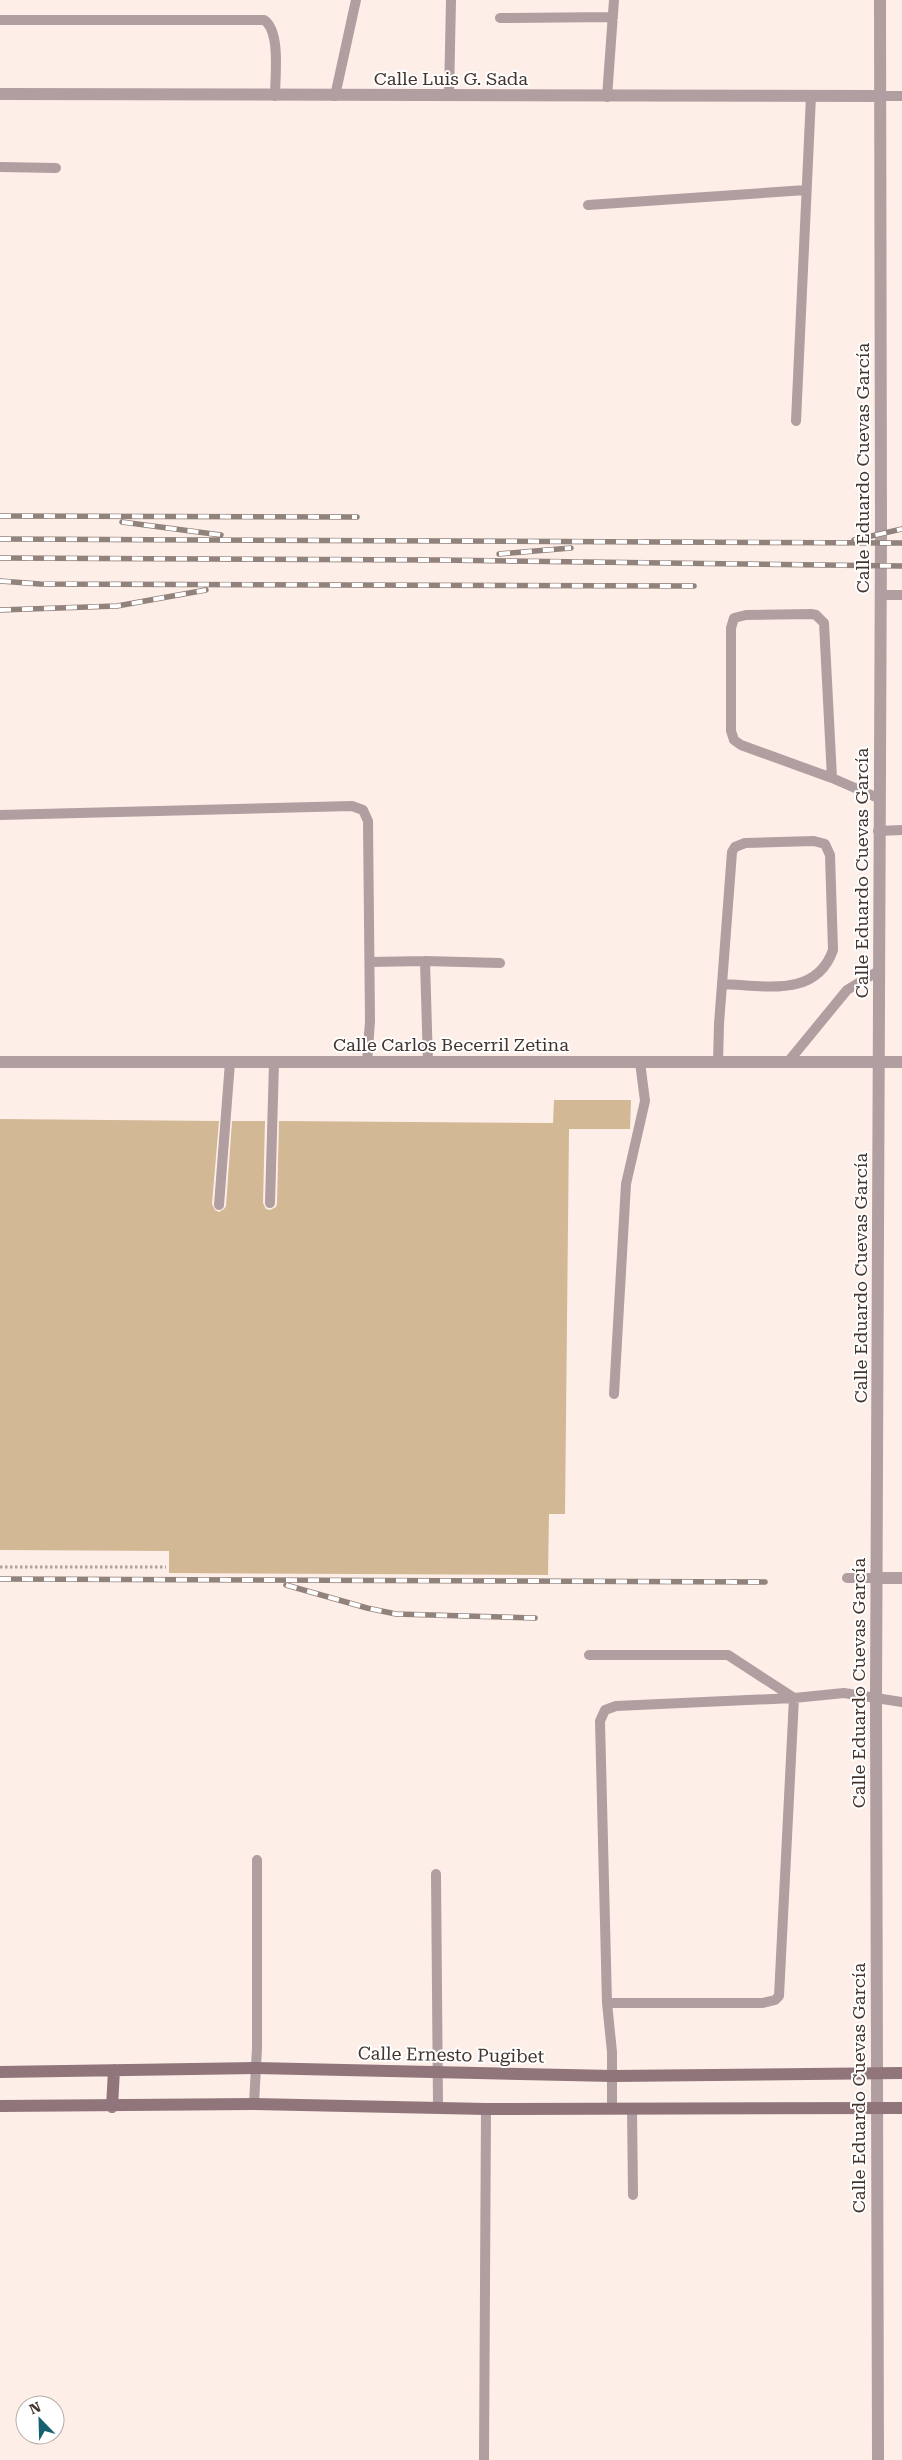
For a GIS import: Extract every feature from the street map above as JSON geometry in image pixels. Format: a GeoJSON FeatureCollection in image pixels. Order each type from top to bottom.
{"type":"FeatureCollection","features":[{"type":"Feature","properties":{"kind":"street","name":"Calle Eduardo Cuevas García"},"geometry":{"type":"LineString","coordinates":[[878,2460],[876,1699],[880,970],[878,798],[880,0]]}},
{"type":"Feature","properties":{"kind":"street","name":"Calle Luis G. Sada"},"geometry":{"type":"LineString","coordinates":[[0,94],[881,96]]}},
{"type":"Feature","properties":{"kind":"street","name":"Calle Carlos Becerril Zetina"},"geometry":{"type":"LineString","coordinates":[[0,1062],[902,1062]]}},
{"type":"Feature","properties":{"kind":"street"},"geometry":{"type":"LineString","coordinates":[[877,1578],[902,1578]]}},
{"type":"Feature","properties":{"kind":"street","name":"Calle Ernesto Pugibet"},"geometry":{"type":"LineString","coordinates":[[0,2072],[256,2068],[613,2076],[902,2073]]}},
{"type":"Feature","properties":{"kind":"street"},"geometry":{"type":"LineString","coordinates":[[112,2107],[114,2070]]}},
{"type":"Feature","properties":{"kind":"street"},"geometry":{"type":"LineString","coordinates":[[0,2106],[112,2107],[254,2104],[486,2109],[902,2108]]}},
{"type":"Feature","properties":{"kind":"lane"},"geometry":{"type":"LineString","coordinates":[[335,96],[356,0]]}},
{"type":"Feature","properties":{"kind":"lane"},"geometry":{"type":"LineString","coordinates":[[449,96],[450,0]]}},
{"type":"Feature","properties":{"kind":"lane"},"geometry":{"type":"LineString","coordinates":[[607,96],[608,53],[614,0]]}},
{"type":"Feature","properties":{"kind":"lane"},"geometry":{"type":"LineString","coordinates":[[500,18],[613,17]]}},
{"type":"Feature","properties":{"kind":"lane"},"geometry":{"type":"LineString","coordinates":[[0,20],[264,20],[269,23],[274,33],[275,96]]}},
{"type":"Feature","properties":{"kind":"lane"},"geometry":{"type":"LineString","coordinates":[[796,421],[811,96]]}},
{"type":"Feature","properties":{"kind":"lane","name":"Calle Luis G. Sada"},"geometry":{"type":"LineString","coordinates":[[881,96],[902,96]]}},
{"type":"Feature","properties":{"kind":"lane"},"geometry":{"type":"LineString","coordinates":[[0,168],[56,168]]}},
{"type":"Feature","properties":{"kind":"lane"},"geometry":{"type":"LineString","coordinates":[[588,205],[806,190]]}},
{"type":"Feature","properties":{"kind":"lane"},"geometry":{"type":"LineString","coordinates":[[880,595],[902,595]]}},
{"type":"Feature","properties":{"kind":"lane"},"geometry":{"type":"LineString","coordinates":[[832,778],[824,623],[816,615],[811,614],[746,615],[734,618],[732,628],[731,731],[734,740],[741,745],[832,778],[878,798]]}},
{"type":"Feature","properties":{"kind":"lane"},"geometry":{"type":"LineString","coordinates":[[0,815],[358,807],[363,810],[368,821],[370,962],[367,1062]]}},
{"type":"Feature","properties":{"kind":"lane"},"geometry":{"type":"LineString","coordinates":[[878,831],[902,830]]}},
{"type":"Feature","properties":{"kind":"lane"},"geometry":{"type":"LineString","coordinates":[[718,1062],[722,984],[730,858],[735,847],[745,843],[814,841],[825,844],[830,855],[833,950],[829,961],[820,972],[807,981],[792,986],[722,984]]}},
{"type":"Feature","properties":{"kind":"lane"},"geometry":{"type":"LineString","coordinates":[[370,962],[425,960],[500,963]]}},
{"type":"Feature","properties":{"kind":"lane"},"geometry":{"type":"LineString","coordinates":[[425,960],[428,1063]]}},
{"type":"Feature","properties":{"kind":"lane"},"geometry":{"type":"LineString","coordinates":[[788,1062],[847,990],[880,970]]}},
{"type":"Feature","properties":{"kind":"lane"},"geometry":{"type":"LineString","coordinates":[[219,1205],[230,1062]]}},
{"type":"Feature","properties":{"kind":"lane"},"geometry":{"type":"LineString","coordinates":[[614,1394],[626,1184],[645,1101],[640,1062]]}},
{"type":"Feature","properties":{"kind":"lane"},"geometry":{"type":"LineString","coordinates":[[270,1203],[274,1063]]}},
{"type":"Feature","properties":{"kind":"lane"},"geometry":{"type":"LineString","coordinates":[[848,1578],[877,1578]]}},
{"type":"Feature","properties":{"kind":"lane"},"geometry":{"type":"LineString","coordinates":[[589,1655],[728,1655],[794,1698]]}},
{"type":"Feature","properties":{"kind":"lane"},"geometry":{"type":"LineString","coordinates":[[612,2108],[613,2076],[607,2003],[602,1715],[605,1710],[616,1706],[794,1698],[844,1693],[902,1702]]}},
{"type":"Feature","properties":{"kind":"lane"},"geometry":{"type":"LineString","coordinates":[[607,2003],[763,2003],[775,2000],[779,1996],[794,1698]]}},
{"type":"Feature","properties":{"kind":"lane"},"geometry":{"type":"LineString","coordinates":[[254,2104],[256,2068],[257,1860]]}},
{"type":"Feature","properties":{"kind":"lane"},"geometry":{"type":"LineString","coordinates":[[436,1874],[438,2107]]}},
{"type":"Feature","properties":{"kind":"lane"},"geometry":{"type":"LineString","coordinates":[[632,2108],[633,2195]]}},
{"type":"Feature","properties":{"kind":"lane"},"geometry":{"type":"LineString","coordinates":[[484,2460],[486,2109]]}},
{"type":"Feature","properties":{"kind":"path"},"geometry":{"type":"LineString","coordinates":[[0,1567],[166,1567]]}},
{"type":"Feature","properties":{"kind":"building"},"geometry":{"type":"Polygon","coordinates":[[[554,1100],[631,1100],[630,1129],[569,1129],[565,1514],[549,1514],[548,1575],[169,1573],[169,1551],[0,1550],[0,1119],[219,1121],[212,1204],[215,1210],[219,1212],[226,1206],[232,1121],[265,1121],[263,1203],[266,1209],[270,1210],[276,1207],[277,1203],[279,1121],[553,1123],[554,1100]]]}},
{"type":"Feature","properties":{"kind":"railway"},"geometry":{"type":"LineString","coordinates":[[0,516],[357,517]]}},
{"type":"Feature","properties":{"kind":"railway"},"geometry":{"type":"LineString","coordinates":[[122,522],[221,535]]}},
{"type":"Feature","properties":{"kind":"railway"},"geometry":{"type":"LineString","coordinates":[[854,540],[902,529]]}},
{"type":"Feature","properties":{"kind":"railway"},"geometry":{"type":"LineString","coordinates":[[0,539],[902,543]]}},
{"type":"Feature","properties":{"kind":"railway"},"geometry":{"type":"LineString","coordinates":[[499,554],[571,548]]}},
{"type":"Feature","properties":{"kind":"railway"},"geometry":{"type":"LineString","coordinates":[[0,558],[439,560],[902,566]]}},
{"type":"Feature","properties":{"kind":"railway"},"geometry":{"type":"LineString","coordinates":[[0,581],[40,584],[694,586]]}},
{"type":"Feature","properties":{"kind":"railway"},"geometry":{"type":"LineString","coordinates":[[0,610],[117,606],[206,590]]}},
{"type":"Feature","properties":{"kind":"railway"},"geometry":{"type":"LineString","coordinates":[[0,1579],[765,1582]]}},
{"type":"Feature","properties":{"kind":"railway"},"geometry":{"type":"LineString","coordinates":[[286,1585],[367,1608],[396,1614],[535,1618]]}}]}
